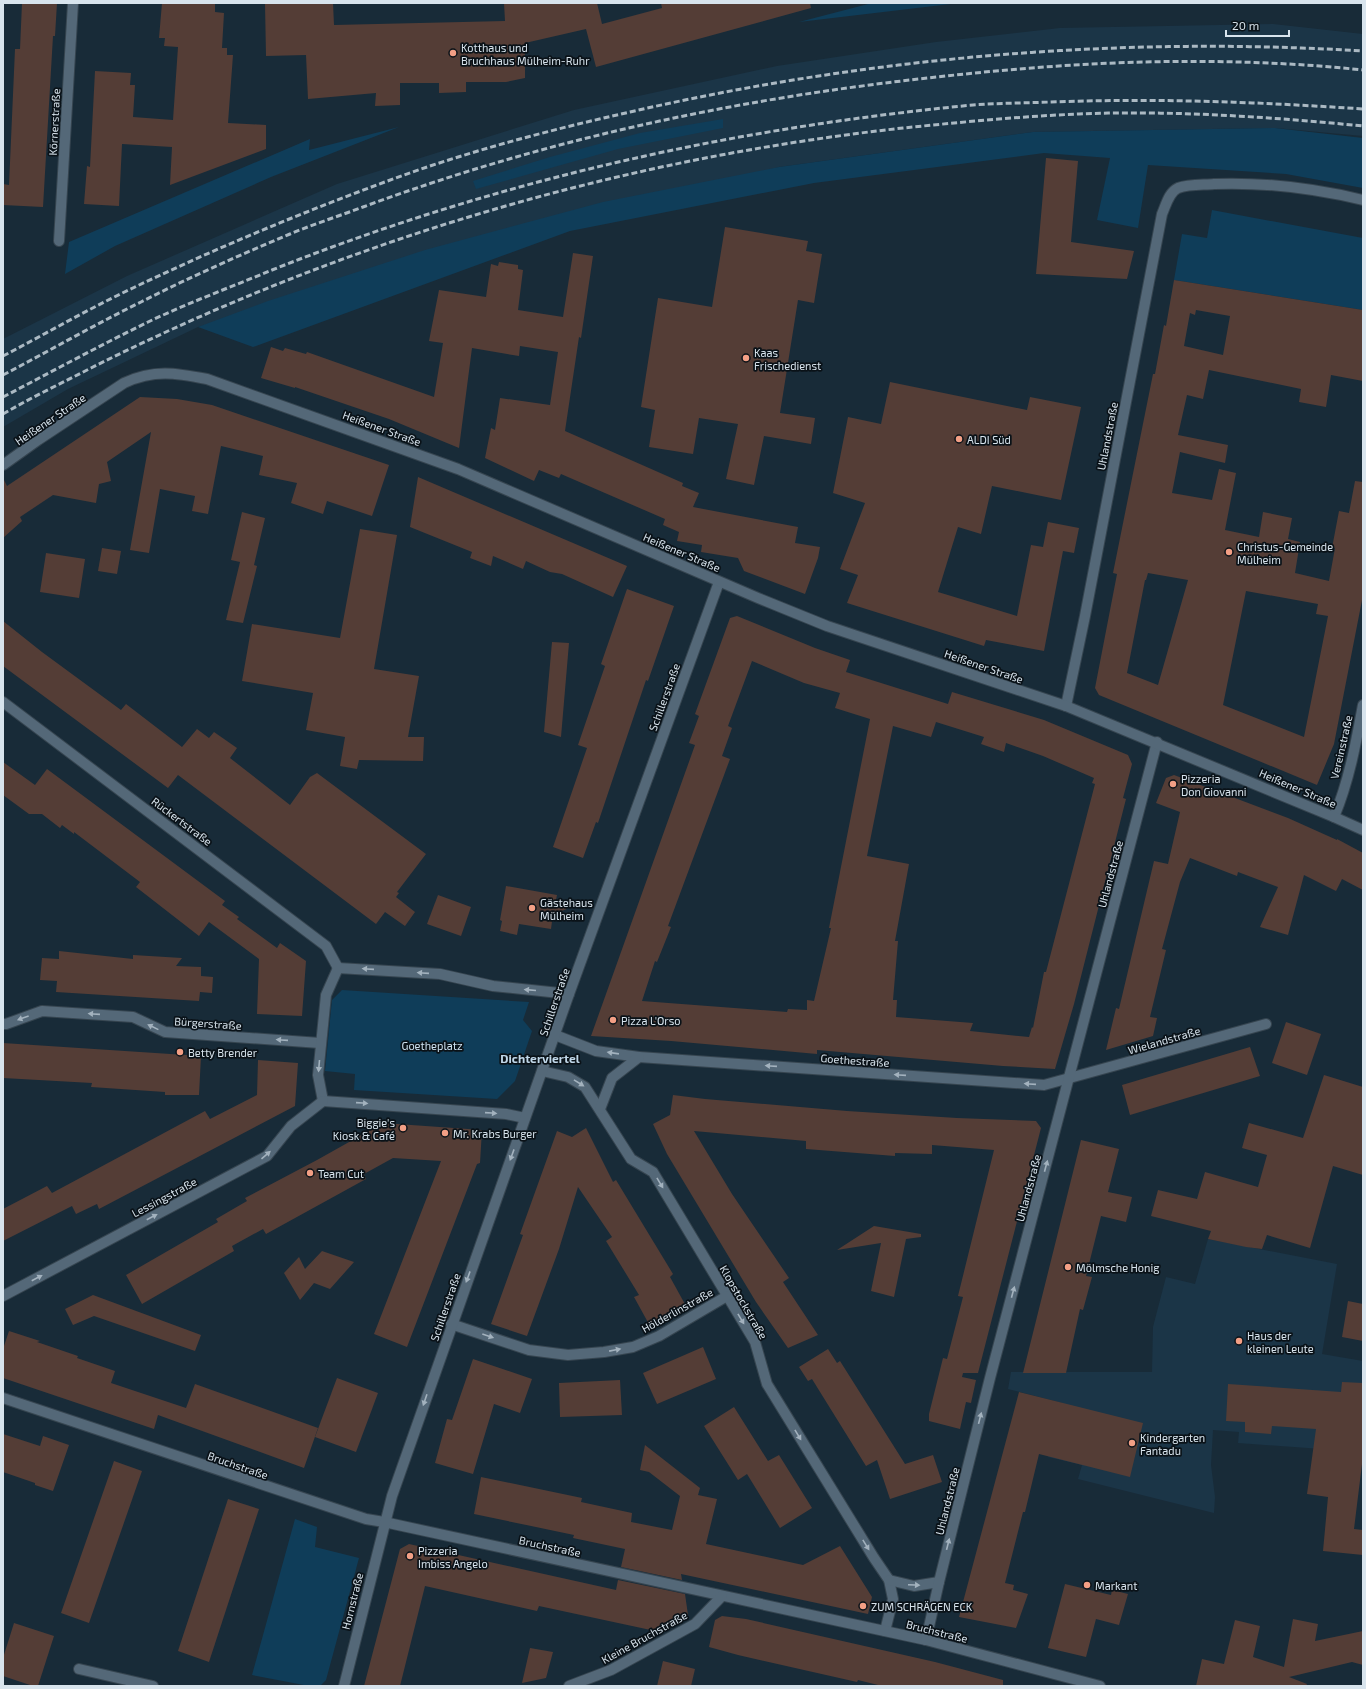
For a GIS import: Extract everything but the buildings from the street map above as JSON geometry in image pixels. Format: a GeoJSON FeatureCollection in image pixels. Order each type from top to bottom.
{"type":"FeatureCollection","features":[{"type":"Feature","properties":{"kind":"street","name":"Körnerstraße"},"geometry":{"type":"LineString","coordinates":[[59,242],[73,3]]}},
{"type":"Feature","properties":{"kind":"street","name":"Uhlandstraße"},"geometry":{"type":"LineString","coordinates":[[1066,706],[1085,616],[1162,214],[1168,198],[1177,189],[1192,185],[1231,184],[1282,185],[1333,193],[1363,200]]}},
{"type":"Feature","properties":{"kind":"street","name":"Heißener Straße"},"geometry":{"type":"LineString","coordinates":[[3,465],[124,383],[139,376],[157,373],[178,373],[207,379],[425,456],[719,582],[827,626],[1066,706],[1157,742],[1363,830]]}},
{"type":"Feature","properties":{"kind":"street","name":"Schillerstraße"},"geometry":{"type":"LineString","coordinates":[[384,1522],[451,1324],[719,582]]}},
{"type":"Feature","properties":{"kind":"street","name":"Rückertstraße"},"geometry":{"type":"LineString","coordinates":[[3,702],[326,946],[338,968]]}},
{"type":"Feature","properties":{"kind":"street","name":"Vereinstraße"},"geometry":{"type":"LineString","coordinates":[[1334,817],[1341,800],[1356,743],[1363,705]]}},
{"type":"Feature","properties":{"kind":"street","name":"Uhlandstraße"},"geometry":{"type":"LineString","coordinates":[[926,1640],[939,1582],[1068,1080],[1157,742]]}},
{"type":"Feature","properties":{"kind":"street"},"geometry":{"type":"LineString","coordinates":[[525,1118],[506,1114],[323,1101],[318,1075],[326,995],[338,968],[440,974],[493,986],[569,994]]}},
{"type":"Feature","properties":{"kind":"street","name":"Bürgerstraße"},"geometry":{"type":"LineString","coordinates":[[3,1024],[42,1011],[133,1017],[165,1032],[320,1043]]}},
{"type":"Feature","properties":{"kind":"street","name":"Wielandstraße"},"geometry":{"type":"LineString","coordinates":[[1068,1080],[1266,1024]]}},
{"type":"Feature","properties":{"kind":"street","name":"Goethestraße"},"geometry":{"type":"LineString","coordinates":[[555,1035],[596,1051],[639,1057],[1044,1085],[1068,1080]]}},
{"type":"Feature","properties":{"kind":"street"},"geometry":{"type":"LineString","coordinates":[[600,1109],[612,1078],[639,1057]]}},
{"type":"Feature","properties":{"kind":"street","name":"Klopstockstraße"},"geometry":{"type":"LineString","coordinates":[[542,1071],[568,1077],[585,1087],[631,1159],[653,1172],[755,1342],[766,1384],[889,1580],[893,1598],[885,1631]]}},
{"type":"Feature","properties":{"kind":"street","name":"Lessingstraße"},"geometry":{"type":"LineString","coordinates":[[3,1296],[267,1156],[291,1126],[323,1101]]}},
{"type":"Feature","properties":{"kind":"street","name":"Hölderlinstraße"},"geometry":{"type":"LineString","coordinates":[[451,1324],[529,1350],[568,1355],[604,1352],[633,1347],[659,1336],[727,1296]]}},
{"type":"Feature","properties":{"kind":"street","name":"Bruchstraße"},"geometry":{"type":"LineString","coordinates":[[3,1398],[366,1520],[384,1522],[926,1640],[1100,1686]]}},
{"type":"Feature","properties":{"kind":"street","name":"Hornstraße"},"geometry":{"type":"LineString","coordinates":[[344,1686],[384,1522]]}},
{"type":"Feature","properties":{"kind":"street"},"geometry":{"type":"LineString","coordinates":[[889,1580],[914,1586],[939,1582]]}},
{"type":"Feature","properties":{"kind":"street","name":"Kleine Bruchstraße"},"geometry":{"type":"LineString","coordinates":[[568,1686],[611,1670],[695,1624],[722,1596]]}},
{"type":"Feature","properties":{"kind":"street"},"geometry":{"type":"LineString","coordinates":[[79,1669],[153,1686]]}},
{"type":"Feature","properties":{"kind":"shaded area"},"geometry":{"type":"Polygon","coordinates":[[[1273,24],[1363,34],[1363,136],[1275,128],[1033,132],[779,167],[198,327],[68,389],[3,427],[3,339],[127,276],[337,184],[574,110],[777,66],[936,42],[1060,28],[1273,24]]]}},
{"type":"Feature","properties":{"kind":"shaded area","name":"Haus der kleinen Leute"},"geometry":{"type":"Polygon","coordinates":[[[1208,1239],[1337,1264],[1322,1354],[1363,1361],[1363,1452],[1238,1443],[1239,1432],[1213,1430],[1211,1465],[1215,1497],[1214,1513],[1078,1479],[1082,1465],[1048,1457],[1062,1403],[1008,1389],[1011,1372],[1152,1372],[1153,1327],[1166,1277],[1195,1284],[1208,1239]]]}},
{"type":"Feature","properties":{"kind":"green space"},"geometry":{"type":"Polygon","coordinates":[[[872,3],[959,3],[799,22],[872,3]]]}},
{"type":"Feature","properties":{"kind":"green space"},"geometry":{"type":"Polygon","coordinates":[[[723,119],[723,128],[618,149],[476,189],[473,181],[550,157],[640,133],[723,119]]]}},
{"type":"Feature","properties":{"kind":"green space"},"geometry":{"type":"Polygon","coordinates":[[[399,127],[271,177],[115,246],[65,274],[69,242],[310,139],[309,150],[399,127]]]}},
{"type":"Feature","properties":{"kind":"green space"},"geometry":{"type":"Polygon","coordinates":[[[1275,128],[1363,138],[1363,188],[1286,174],[1148,165],[1138,228],[1097,220],[1110,158],[1044,153],[814,183],[570,231],[253,347],[198,327],[268,301],[425,250],[603,202],[779,167],[1033,132],[1275,128]]]}},
{"type":"Feature","properties":{"kind":"green space"},"geometry":{"type":"Polygon","coordinates":[[[1212,210],[1363,238],[1363,310],[1174,280],[1182,234],[1207,238],[1212,210]]]}},
{"type":"Feature","properties":{"kind":"green space","name":"Goetheplatz"},"geometry":{"type":"Polygon","coordinates":[[[342,990],[529,1002],[523,1020],[532,1031],[515,1081],[497,1099],[354,1090],[355,1074],[325,1071],[332,1000],[342,990]]]}},
{"type":"Feature","properties":{"kind":"green space"},"geometry":{"type":"Polygon","coordinates":[[[295,1519],[317,1527],[315,1547],[359,1558],[326,1680],[320,1686],[309,1686],[252,1675],[295,1519]]]}},
{"type":"Feature","properties":{"kind":"railway"},"geometry":{"type":"LineString","coordinates":[[3,356],[102,303],[168,271],[268,228],[336,201],[404,175],[488,148],[573,125],[630,112],[720,93],[811,77],[994,55],[1086,49],[1178,46],[1271,47],[1363,51]]}},
{"type":"Feature","properties":{"kind":"railway"},"geometry":{"type":"LineString","coordinates":[[3,375],[159,293],[215,266],[299,230],[433,182],[575,141],[646,124],[790,96],[990,71],[1097,64],[1203,61],[1310,65],[1363,70]]}},
{"type":"Feature","properties":{"kind":"railway"},"geometry":{"type":"LineString","coordinates":[[3,397],[148,322],[272,270],[357,238],[443,209],[530,184],[617,162],[794,128],[883,115],[983,104],[1129,100],[1285,104],[1363,109]]}},
{"type":"Feature","properties":{"kind":"railway"},"geometry":{"type":"LineString","coordinates":[[3,414],[91,368],[187,322],[286,281],[385,244],[486,212],[589,184],[693,161],[797,142],[903,128],[1035,116],[1146,113],[1270,118],[1363,126]]}},
{"type":"Feature","properties":{"kind":"place","name":"Kotthaus und Bruchhaus Mülheim-Ruhr"},"geometry":{"type":"Point","coordinates":[453,53]}},
{"type":"Feature","properties":{"kind":"place","name":"Kaas Frischedienst"},"geometry":{"type":"Point","coordinates":[746,358]}},
{"type":"Feature","properties":{"kind":"place","name":"ALDI Süd"},"geometry":{"type":"Point","coordinates":[959,439]}},
{"type":"Feature","properties":{"kind":"place","name":"Christus-Gemeinde Mülheim"},"geometry":{"type":"Point","coordinates":[1229,552]}},
{"type":"Feature","properties":{"kind":"place","name":"Pizzeria Don Giovanni"},"geometry":{"type":"Point","coordinates":[1173,784]}},
{"type":"Feature","properties":{"kind":"place","name":"Gästehaus Mülheim"},"geometry":{"type":"Point","coordinates":[532,908]}},
{"type":"Feature","properties":{"kind":"place","name":"Pizza L'Orso"},"geometry":{"type":"Point","coordinates":[613,1020]}},
{"type":"Feature","properties":{"kind":"place","name":"Betty Brender"},"geometry":{"type":"Point","coordinates":[180,1052]}},
{"type":"Feature","properties":{"kind":"place","name":"Biggie's Kiosk & Café"},"geometry":{"type":"Point","coordinates":[403,1128]}},
{"type":"Feature","properties":{"kind":"place","name":"Mr. Krabs Burger"},"geometry":{"type":"Point","coordinates":[445,1133]}},
{"type":"Feature","properties":{"kind":"place","name":"Team Cut"},"geometry":{"type":"Point","coordinates":[310,1173]}},
{"type":"Feature","properties":{"kind":"place","name":"Mölmsche Honig"},"geometry":{"type":"Point","coordinates":[1068,1267]}},
{"type":"Feature","properties":{"kind":"place","name":"Haus der kleinen Leute"},"geometry":{"type":"Point","coordinates":[1239,1341]}},
{"type":"Feature","properties":{"kind":"place","name":"Kindergarten Fantadu"},"geometry":{"type":"Point","coordinates":[1132,1443]}},
{"type":"Feature","properties":{"kind":"place","name":"Pizzeria Imbiss Angelo"},"geometry":{"type":"Point","coordinates":[410,1556]}},
{"type":"Feature","properties":{"kind":"place","name":"Markant"},"geometry":{"type":"Point","coordinates":[1087,1585]}},
{"type":"Feature","properties":{"kind":"place","name":"ZUM SCHRÄGEN ECK"},"geometry":{"type":"Point","coordinates":[863,1606]}},
{"type":"Feature","properties":{"kind":"district","name":"Dichterviertel"},"geometry":{"type":"Point","coordinates":[540,1058]}}]}
